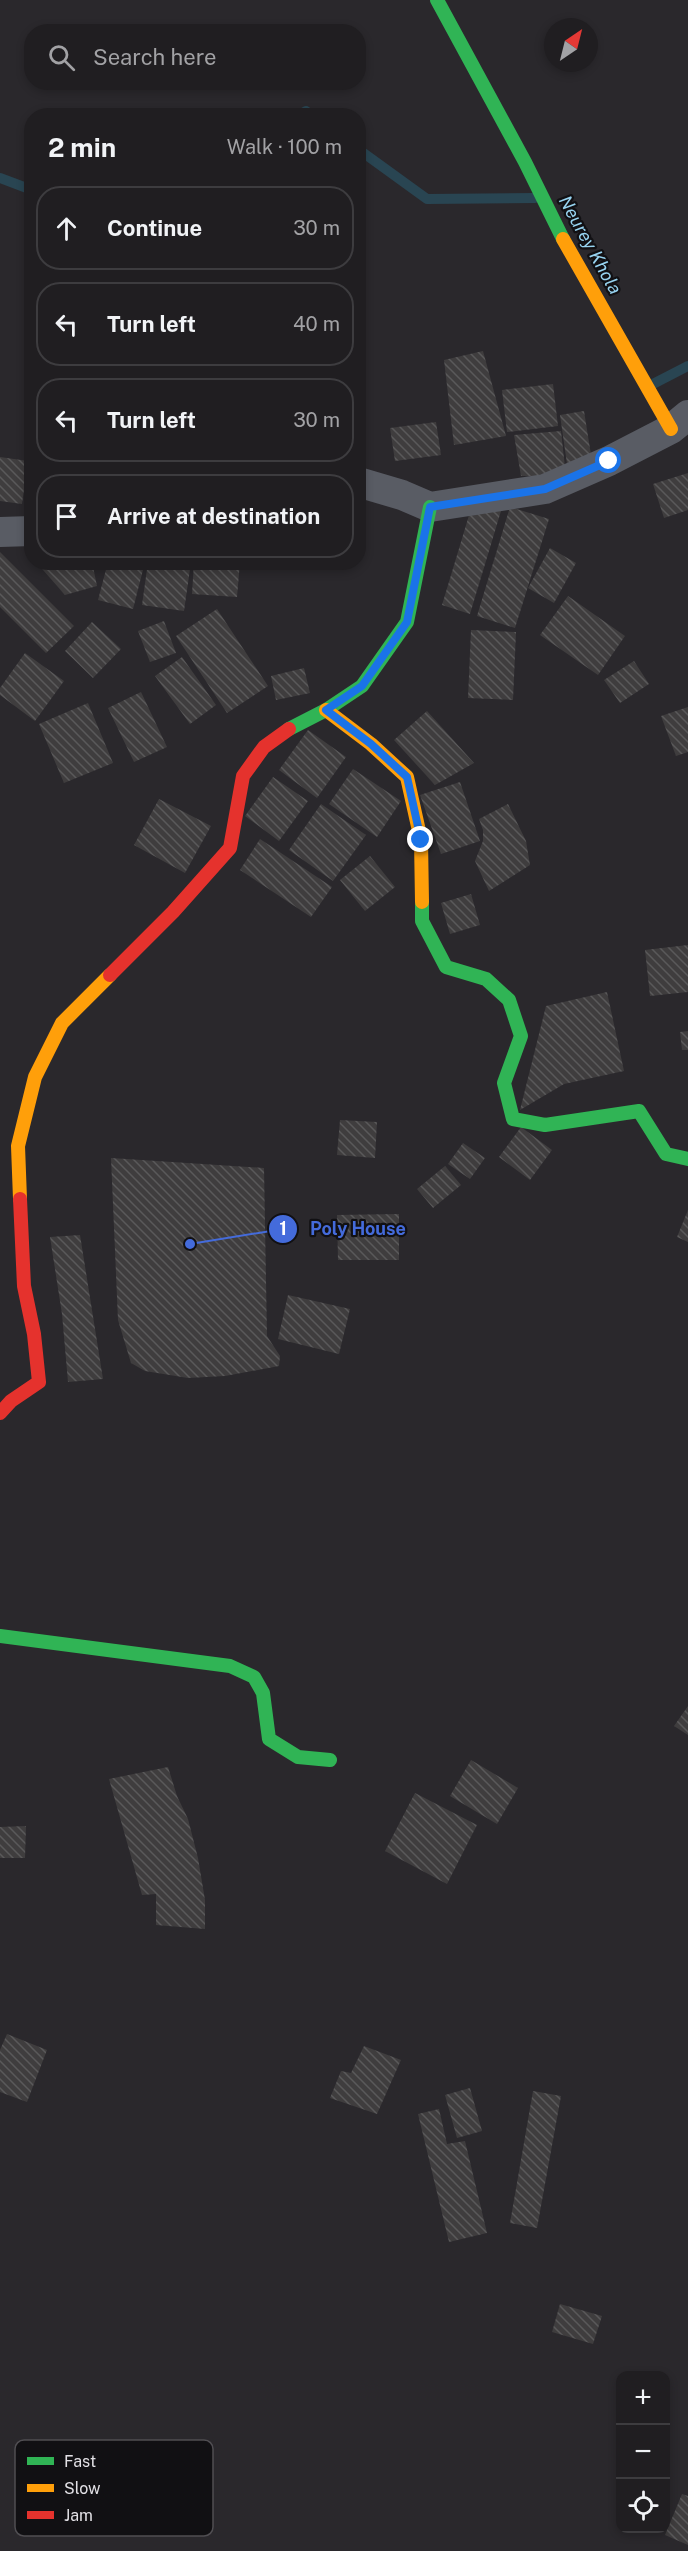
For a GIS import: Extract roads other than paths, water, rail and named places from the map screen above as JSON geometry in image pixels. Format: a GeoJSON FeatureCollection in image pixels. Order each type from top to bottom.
{"type":"FeatureCollection","features":[{"type":"Feature","properties":{"kind":"street"},"geometry":{"type":"LineString","coordinates":[[366,484],[402,495],[430,507],[545,489],[609,461],[680,422],[548,212],[437,0]]}},
{"type":"Feature","properties":{"kind":"street"},"geometry":{"type":"LineString","coordinates":[[0,1413],[11,1401],[39,1382],[34,1334],[24,1286],[18,1146],[35,1077],[62,1023],[173,912],[230,848],[243,776],[264,747],[284,731],[326,710],[362,686],[407,622],[430,507]]}},
{"type":"Feature","properties":{"kind":"street"},"geometry":{"type":"LineString","coordinates":[[0,532],[24,531]]}},
{"type":"Feature","properties":{"kind":"street"},"geometry":{"type":"LineString","coordinates":[[326,710],[371,744],[407,777],[421,840],[422,921],[446,967],[486,979],[509,1000],[521,1036],[504,1083],[513,1119],[545,1125],[639,1111],[666,1154],[688,1159]]}},
{"type":"Feature","properties":{"kind":"street"},"geometry":{"type":"LineString","coordinates":[[0,1636],[230,1666],[254,1677],[263,1693],[269,1739],[298,1757],[330,1760]]}},
{"type":"Feature","properties":{"kind":"waterway","name":"Neurey Khola"},"geometry":{"type":"LineString","coordinates":[[366,155],[427,199],[535,198]]}},
{"type":"Feature","properties":{"kind":"waterway","name":"Neurey Khola"},"geometry":{"type":"LineString","coordinates":[[0,178],[24,187]]}},
{"type":"Feature","properties":{"kind":"waterway","name":"Neurey Khola"},"geometry":{"type":"LineString","coordinates":[[651,385],[688,366]]}},
{"type":"Feature","properties":{"kind":"place","name":"Poly House"},"geometry":{"type":"Point","coordinates":[190,1244]}}]}
